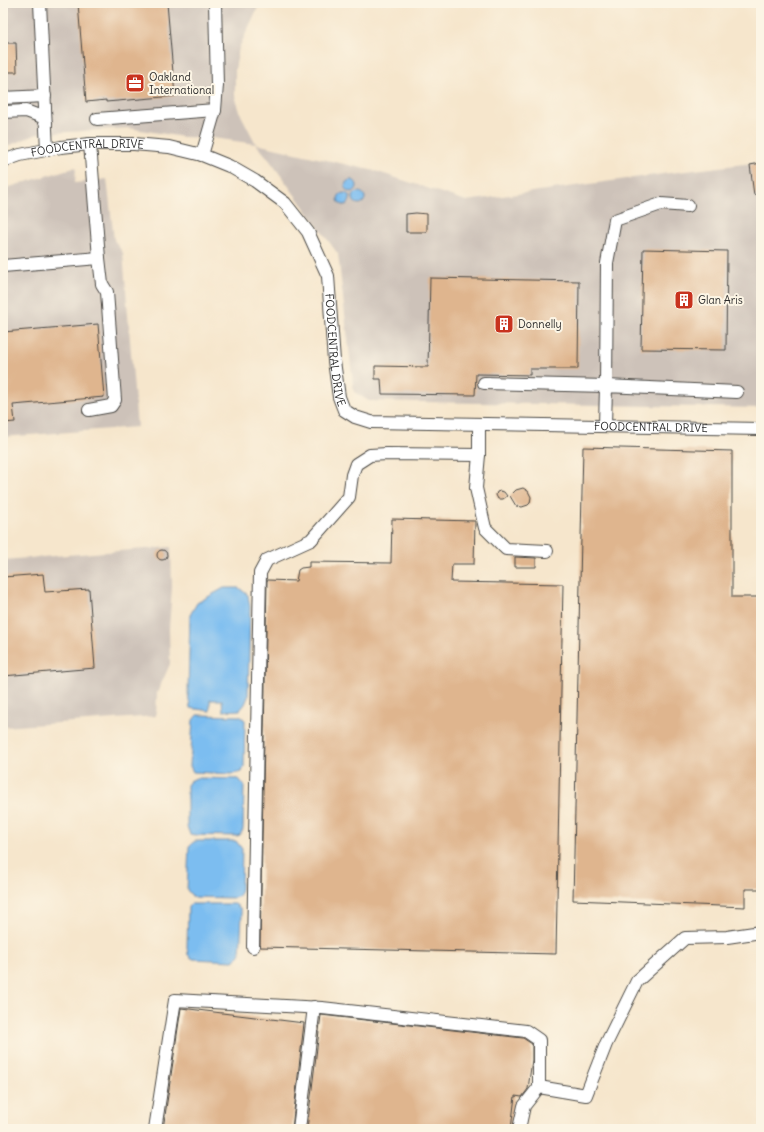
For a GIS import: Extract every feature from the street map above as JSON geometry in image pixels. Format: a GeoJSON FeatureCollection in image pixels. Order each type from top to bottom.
{"type":"FeatureCollection","features":[{"type":"Feature","properties":{"kind":"street"},"geometry":{"type":"LineString","coordinates":[[40,3],[47,150]]}},
{"type":"Feature","properties":{"kind":"street"},"geometry":{"type":"LineString","coordinates":[[202,155],[215,110],[217,85],[215,3]]}},
{"type":"Feature","properties":{"kind":"street"},"geometry":{"type":"LineString","coordinates":[[3,98],[45,96]]}},
{"type":"Feature","properties":{"kind":"street"},"geometry":{"type":"LineString","coordinates":[[97,119],[215,110]]}},
{"type":"Feature","properties":{"kind":"street"},"geometry":{"type":"LineString","coordinates":[[3,112],[26,112],[42,117],[46,123]]}},
{"type":"Feature","properties":{"kind":"street"},"geometry":{"type":"LineString","coordinates":[[89,410],[111,406],[115,400],[107,292],[102,284],[99,258],[90,144]]}},
{"type":"Feature","properties":{"kind":"street","name":"FOODCENTRAL DRIVE"},"geometry":{"type":"LineString","coordinates":[[3,161],[20,155],[61,147],[90,144],[134,144],[169,147],[202,155],[229,166],[255,181],[285,203],[308,232],[328,276],[336,380],[339,397],[344,410],[354,418],[371,422],[479,425],[761,429]]}},
{"type":"Feature","properties":{"kind":"street"},"geometry":{"type":"LineString","coordinates":[[605,426],[607,263],[614,220],[661,204],[688,206]]}},
{"type":"Feature","properties":{"kind":"street"},"geometry":{"type":"LineString","coordinates":[[3,266],[99,258]]}},
{"type":"Feature","properties":{"kind":"street"},"geometry":{"type":"LineString","coordinates":[[484,383],[606,386],[737,392]]}},
{"type":"Feature","properties":{"kind":"street"},"geometry":{"type":"LineString","coordinates":[[479,425],[479,455],[476,488],[485,528],[506,549],[547,551]]}},
{"type":"Feature","properties":{"kind":"street"},"geometry":{"type":"LineString","coordinates":[[253,947],[260,572],[267,560],[311,540],[349,497],[352,475],[356,464],[370,455],[479,455]]}},
{"type":"Feature","properties":{"kind":"street"},"geometry":{"type":"LineString","coordinates":[[539,1087],[586,1095],[606,1044],[637,981],[685,938],[727,936],[761,932]]}},
{"type":"Feature","properties":{"kind":"street"},"geometry":{"type":"LineString","coordinates":[[155,1129],[175,1000],[314,1008],[526,1031],[539,1040],[539,1087],[524,1106],[519,1129]]}},
{"type":"Feature","properties":{"kind":"street"},"geometry":{"type":"LineString","coordinates":[[299,1129],[314,1008]]}},
{"type":"Feature","properties":{"kind":"shaded area","name":"Oakland International"},"geometry":{"type":"Polygon","coordinates":[[[3,3],[260,3],[239,48],[235,69],[235,96],[241,115],[256,144],[213,138],[183,137],[129,128],[37,134],[3,148],[3,3]]]}},
{"type":"Feature","properties":{"kind":"shaded area"},"geometry":{"type":"Polygon","coordinates":[[[256,144],[375,171],[466,201],[761,162],[761,408],[369,401],[354,392],[338,254],[268,158],[256,144]]]}},
{"type":"Feature","properties":{"kind":"shaded area"},"geometry":{"type":"Polygon","coordinates":[[[76,167],[75,183],[107,179],[114,240],[123,253],[137,427],[3,437],[3,189],[76,167]]]}},
{"type":"Feature","properties":{"kind":"shaded area"},"geometry":{"type":"Polygon","coordinates":[[[171,547],[172,587],[169,629],[170,664],[157,693],[156,716],[3,727],[3,560],[171,547]]]}},
{"type":"Feature","properties":{"kind":"water"},"geometry":{"type":"Polygon","coordinates":[[[349,180],[353,180],[357,186],[353,192],[349,192],[345,188],[345,184],[349,180]]]}},
{"type":"Feature","properties":{"kind":"water"},"geometry":{"type":"Polygon","coordinates":[[[361,192],[364,193],[364,203],[357,204],[354,203],[353,196],[354,193],[361,192]]]}},
{"type":"Feature","properties":{"kind":"water"},"geometry":{"type":"Polygon","coordinates":[[[346,193],[349,194],[349,204],[342,205],[339,204],[338,197],[339,194],[346,193]]]}},
{"type":"Feature","properties":{"kind":"water"},"geometry":{"type":"Polygon","coordinates":[[[224,588],[239,588],[248,595],[250,607],[248,697],[240,710],[223,711],[222,700],[210,700],[210,711],[190,708],[188,693],[190,615],[197,603],[224,588]]]}},
{"type":"Feature","properties":{"kind":"water"},"geometry":{"type":"Polygon","coordinates":[[[197,715],[240,716],[245,720],[244,767],[242,772],[232,774],[193,772],[190,766],[193,720],[197,715]]]}},
{"type":"Feature","properties":{"kind":"water"},"geometry":{"type":"Polygon","coordinates":[[[196,778],[239,779],[244,785],[243,830],[240,835],[190,834],[187,827],[187,785],[190,781],[196,778]]]}},
{"type":"Feature","properties":{"kind":"water"},"geometry":{"type":"Polygon","coordinates":[[[195,841],[236,841],[242,849],[241,889],[239,896],[234,898],[193,897],[187,890],[189,846],[195,841]]]}},
{"type":"Feature","properties":{"kind":"water"},"geometry":{"type":"Polygon","coordinates":[[[191,904],[235,904],[240,908],[242,914],[240,955],[233,961],[193,959],[188,955],[188,907],[191,904]]]}},
{"type":"Feature","properties":{"kind":"building"},"geometry":{"type":"Polygon","coordinates":[[[78,3],[167,3],[175,96],[106,102],[106,100],[86,102],[78,3]]]}},
{"type":"Feature","properties":{"kind":"building"},"geometry":{"type":"Polygon","coordinates":[[[3,43],[16,43],[17,72],[3,72],[3,43]]]}},
{"type":"Feature","properties":{"kind":"building"},"geometry":{"type":"Polygon","coordinates":[[[761,163],[761,194],[754,195],[750,165],[761,163]]]}},
{"type":"Feature","properties":{"kind":"building"},"geometry":{"type":"Polygon","coordinates":[[[406,214],[427,214],[427,232],[406,232],[406,214]]]}},
{"type":"Feature","properties":{"kind":"building","name":"Glan Aris"},"geometry":{"type":"Polygon","coordinates":[[[643,249],[727,251],[726,350],[641,349],[643,249]]]}},
{"type":"Feature","properties":{"kind":"building","name":"Donnelly"},"geometry":{"type":"Polygon","coordinates":[[[430,278],[579,281],[578,369],[530,369],[530,375],[476,374],[475,395],[382,394],[381,379],[375,379],[375,366],[428,367],[430,278]]]}},
{"type":"Feature","properties":{"kind":"building"},"geometry":{"type":"Polygon","coordinates":[[[98,324],[104,397],[13,405],[15,422],[3,423],[3,332],[98,324]]]}},
{"type":"Feature","properties":{"kind":"building"},"geometry":{"type":"Polygon","coordinates":[[[583,447],[732,451],[732,597],[761,597],[761,889],[745,889],[745,907],[573,900],[583,447]]]}},
{"type":"Feature","properties":{"kind":"building"},"geometry":{"type":"Polygon","coordinates":[[[523,488],[528,491],[531,497],[530,503],[522,507],[516,506],[510,496],[516,490],[523,488]]]}},
{"type":"Feature","properties":{"kind":"building"},"geometry":{"type":"Polygon","coordinates":[[[497,492],[504,492],[507,496],[503,499],[498,499],[496,495],[497,492]]]}},
{"type":"Feature","properties":{"kind":"building"},"geometry":{"type":"Polygon","coordinates":[[[392,519],[475,521],[474,564],[452,564],[451,582],[563,584],[556,954],[260,947],[267,580],[296,581],[298,570],[309,567],[309,562],[391,563],[392,519]]]}},
{"type":"Feature","properties":{"kind":"building"},"geometry":{"type":"Polygon","coordinates":[[[160,550],[164,550],[166,551],[166,559],[160,560],[157,557],[157,553],[160,550]]]}},
{"type":"Feature","properties":{"kind":"building"},"geometry":{"type":"Polygon","coordinates":[[[515,557],[536,558],[536,567],[515,567],[515,557]]]}},
{"type":"Feature","properties":{"kind":"building"},"geometry":{"type":"Polygon","coordinates":[[[43,574],[45,592],[89,589],[95,668],[3,676],[3,577],[43,574]]]}},
{"type":"Feature","properties":{"kind":"building"},"geometry":{"type":"Polygon","coordinates":[[[181,1008],[304,1023],[292,1129],[163,1129],[181,1008]]]}},
{"type":"Feature","properties":{"kind":"building"},"geometry":{"type":"Polygon","coordinates":[[[321,1015],[523,1038],[532,1044],[532,1060],[528,1089],[522,1097],[515,1096],[511,1129],[307,1129],[321,1015]]]}},
{"type":"Feature","properties":{"kind":"place","name":"Oakland International"},"geometry":{"type":"Point","coordinates":[135,83]}},
{"type":"Feature","properties":{"kind":"place","name":"Glan Aris"},"geometry":{"type":"Point","coordinates":[684,300]}},
{"type":"Feature","properties":{"kind":"place","name":"Donnelly"},"geometry":{"type":"Point","coordinates":[504,324]}}]}
